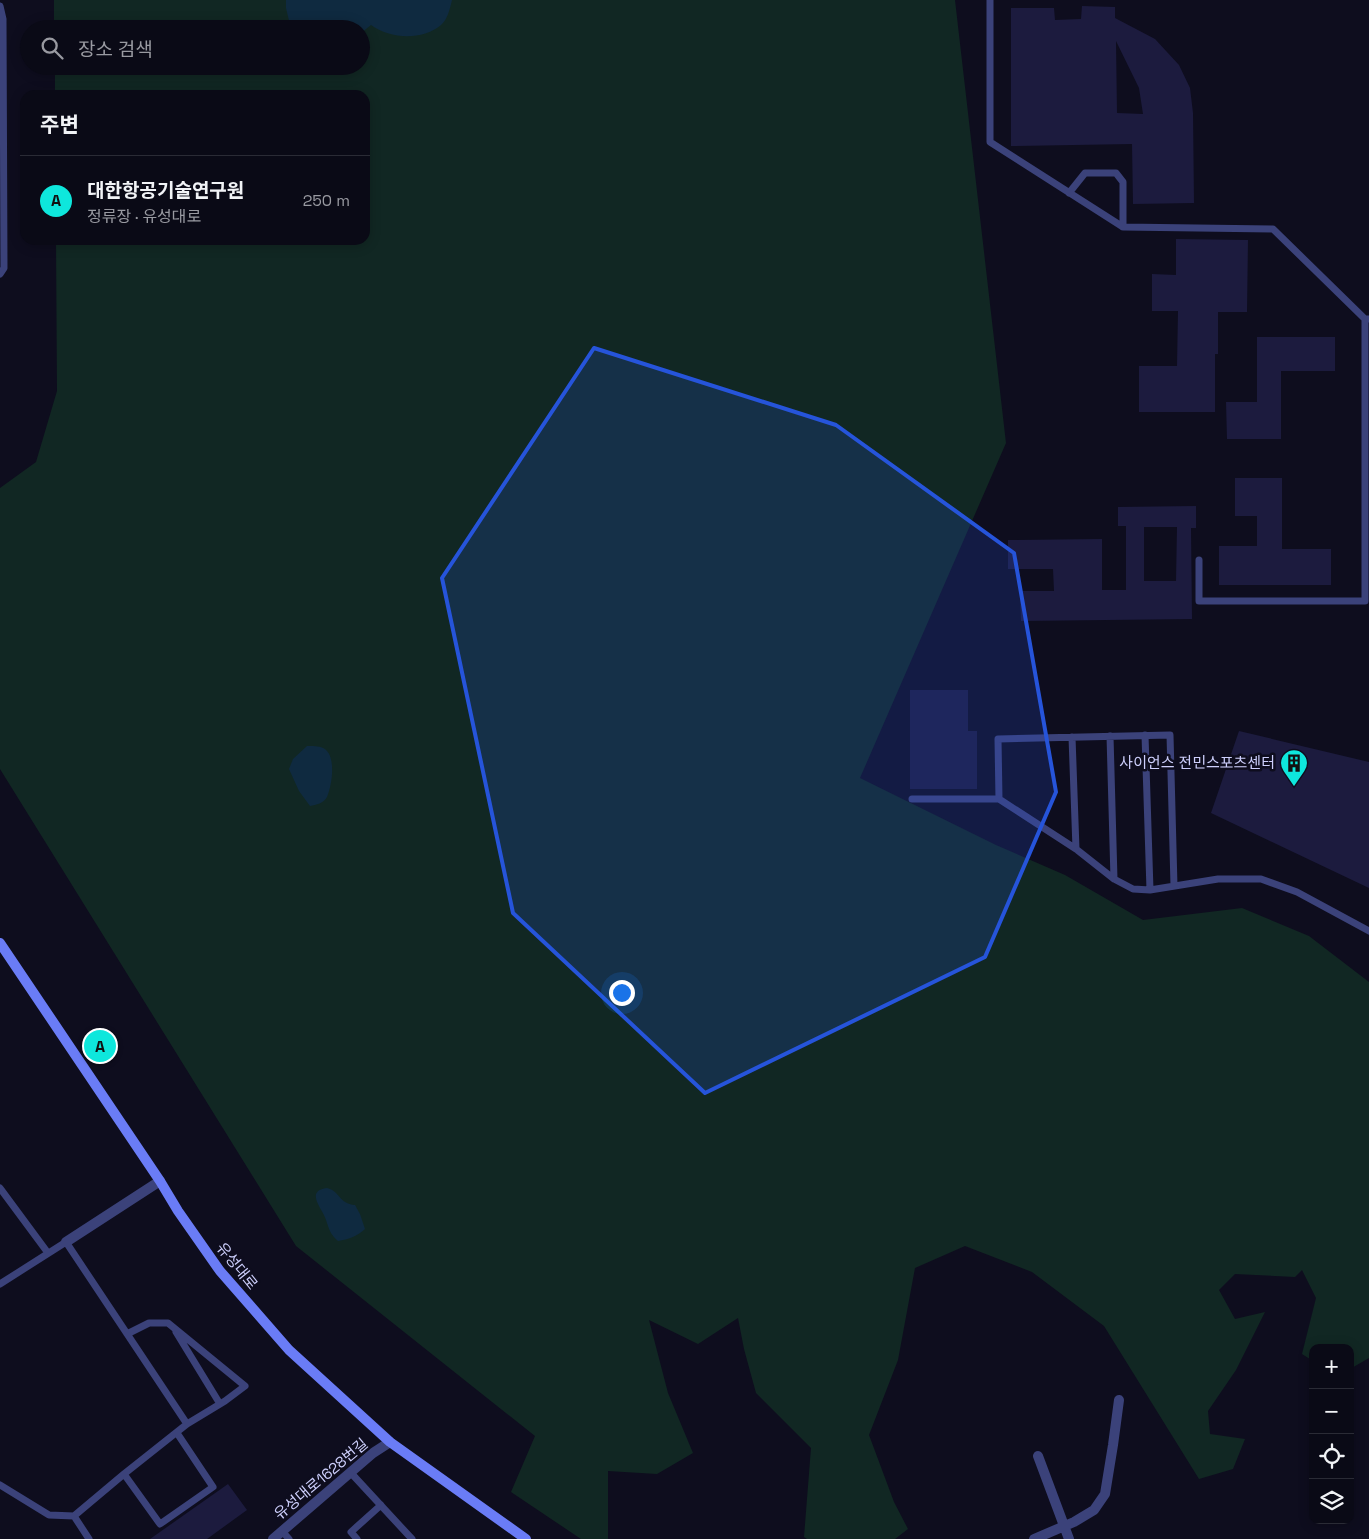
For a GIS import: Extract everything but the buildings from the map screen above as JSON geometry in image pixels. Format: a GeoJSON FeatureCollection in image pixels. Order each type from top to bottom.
{"type":"FeatureCollection","features":[{"type":"Feature","properties":{"kind":"main road","name":"유성대로"},"geometry":{"type":"LineString","coordinates":[[0,943],[220,1271],[290,1350],[390,1442],[526,1539]]}},
{"type":"Feature","properties":{"kind":"street"},"geometry":{"type":"LineString","coordinates":[[66,1242],[160,1181]]}},
{"type":"Feature","properties":{"kind":"street"},"geometry":{"type":"LineString","coordinates":[[1034,1539],[1074,1522],[1094,1510],[1106,1494],[1118,1400]]}},
{"type":"Feature","properties":{"kind":"street","name":"유성대로1628번길"},"geometry":{"type":"LineString","coordinates":[[273,1539],[286,1535],[350,1473],[373,1453],[390,1442]]}},
{"type":"Feature","properties":{"kind":"street"},"geometry":{"type":"LineString","coordinates":[[1038,1456],[1069,1539]]}},
{"type":"Feature","properties":{"kind":"lane"},"geometry":{"type":"LineString","coordinates":[[990,0],[990,142],[1123,227],[1273,229],[1367,319],[1365,601],[1199,601],[1199,560]]}},
{"type":"Feature","properties":{"kind":"lane"},"geometry":{"type":"LineString","coordinates":[[0,6],[2,19],[4,268],[0,274]]}},
{"type":"Feature","properties":{"kind":"lane"},"geometry":{"type":"LineString","coordinates":[[1069,193],[1085,173],[1116,173],[1123,182],[1123,227]]}},
{"type":"Feature","properties":{"kind":"lane"},"geometry":{"type":"LineString","coordinates":[[1145,735],[1150,890]]}},
{"type":"Feature","properties":{"kind":"lane"},"geometry":{"type":"LineString","coordinates":[[999,799],[998,739],[1170,735],[1174,886]]}},
{"type":"Feature","properties":{"kind":"lane"},"geometry":{"type":"LineString","coordinates":[[1110,736],[1114,878]]}},
{"type":"Feature","properties":{"kind":"lane"},"geometry":{"type":"LineString","coordinates":[[1072,737],[1076,849]]}},
{"type":"Feature","properties":{"kind":"lane"},"geometry":{"type":"LineString","coordinates":[[912,799],[999,799],[1133,889],[1150,890],[1218,879],[1261,878],[1297,892],[1369,931]]}},
{"type":"Feature","properties":{"kind":"lane"},"geometry":{"type":"LineString","coordinates":[[0,1188],[48,1253]]}},
{"type":"Feature","properties":{"kind":"lane"},"geometry":{"type":"LineString","coordinates":[[0,1284],[66,1242],[187,1424]]}},
{"type":"Feature","properties":{"kind":"lane"},"geometry":{"type":"LineString","coordinates":[[0,1485],[49,1515],[74,1516],[187,1424],[246,1386],[168,1323],[149,1323],[128,1334]]}},
{"type":"Feature","properties":{"kind":"lane"},"geometry":{"type":"LineString","coordinates":[[173,1327],[220,1404]]}},
{"type":"Feature","properties":{"kind":"lane"},"geometry":{"type":"LineString","coordinates":[[124,1474],[160,1524],[213,1487],[177,1433]]}},
{"type":"Feature","properties":{"kind":"lane"},"geometry":{"type":"LineString","coordinates":[[350,1473],[412,1539]]}},
{"type":"Feature","properties":{"kind":"lane"},"geometry":{"type":"LineString","coordinates":[[357,1539],[350,1532],[381,1505]]}},
{"type":"Feature","properties":{"kind":"lane"},"geometry":{"type":"LineString","coordinates":[[74,1516],[89,1539]]}},
{"type":"Feature","properties":{"kind":"highlighted area"},"geometry":{"type":"Polygon","coordinates":[[[594,348],[836,425],[1014,553],[1056,792],[985,957],[705,1093],[513,913],[442,578],[594,348]]]}},
{"type":"Feature","properties":{"kind":"green space"},"geometry":{"type":"Polygon","coordinates":[[[54,0],[955,0],[1006,443],[860,778],[996,845],[1065,875],[1143,920],[1242,908],[1309,936],[1369,982],[1369,1358],[1354,1367],[1354,1344],[1309,1344],[1309,1358],[1302,1354],[1316,1298],[1302,1270],[1295,1277],[1235,1274],[1219,1290],[1235,1319],[1265,1312],[1236,1370],[1208,1411],[1210,1434],[1245,1439],[1233,1469],[1199,1479],[1104,1326],[1032,1272],[965,1246],[915,1268],[898,1360],[869,1435],[894,1502],[908,1529],[895,1539],[807,1539],[804,1537],[811,1448],[756,1393],[738,1318],[698,1344],[649,1320],[668,1393],[693,1453],[657,1474],[608,1471],[608,1539],[581,1539],[511,1492],[535,1436],[296,1246],[0,769],[0,488],[36,462],[57,391],[56,245],[370,245],[370,90],[55,90],[55,75],[370,75],[370,20],[54,20],[54,0]]]}},
{"type":"Feature","properties":{"kind":"water"},"geometry":{"type":"Polygon","coordinates":[[[286,0],[452,0],[447,17],[441,25],[425,34],[416,36],[387,33],[370,26],[370,20],[289,20],[286,0]]]}},
{"type":"Feature","properties":{"kind":"water"},"geometry":{"type":"Polygon","coordinates":[[[307,746],[323,748],[327,751],[332,763],[330,786],[326,799],[310,806],[299,791],[289,769],[293,759],[307,746]]]}},
{"type":"Feature","properties":{"kind":"water"},"geometry":{"type":"Polygon","coordinates":[[[327,1188],[335,1192],[346,1202],[355,1205],[365,1229],[359,1234],[338,1241],[330,1231],[316,1197],[320,1190],[327,1188]]]}},
{"type":"Feature","properties":{"kind":"place","name":"사이언스 전민스포츠센터"},"geometry":{"type":"Point","coordinates":[1294,787]}},
{"type":"Feature","properties":{"kind":"place","name":"대한항공기술연구원"},"geometry":{"type":"Point","coordinates":[100,1046]}}]}
